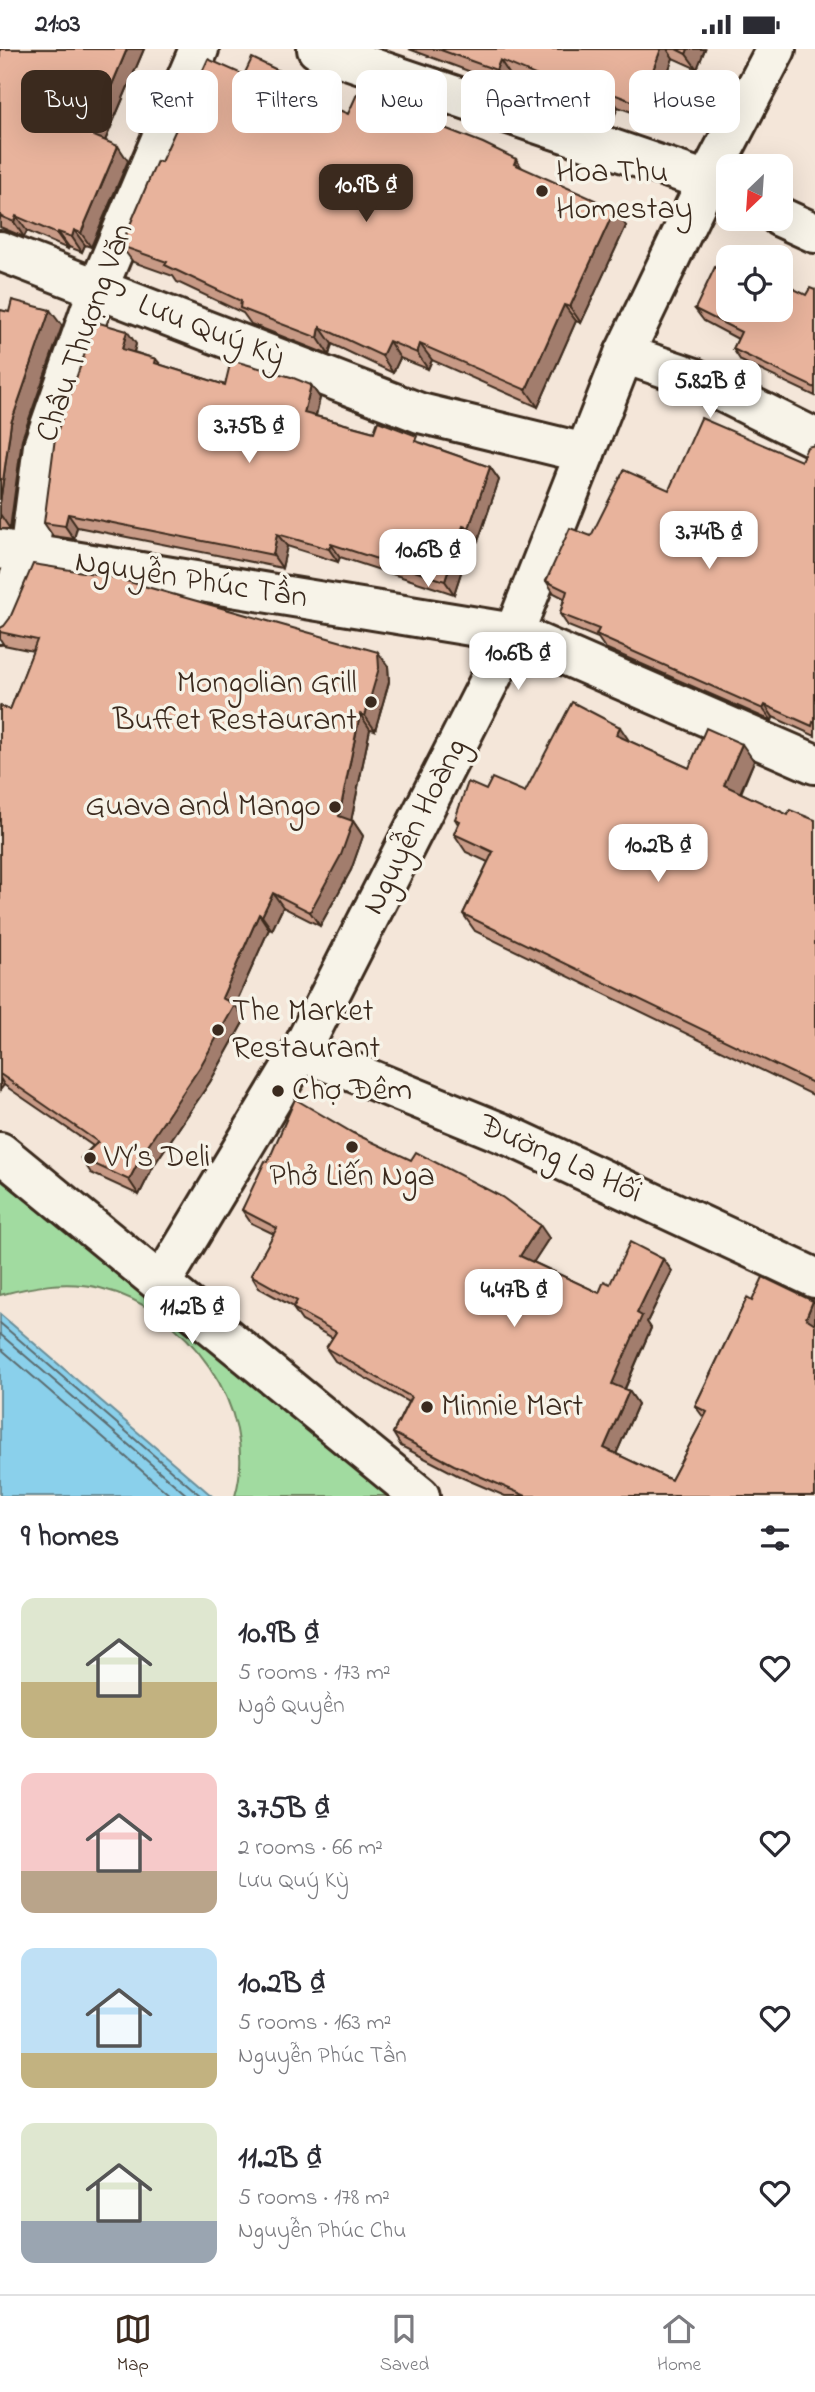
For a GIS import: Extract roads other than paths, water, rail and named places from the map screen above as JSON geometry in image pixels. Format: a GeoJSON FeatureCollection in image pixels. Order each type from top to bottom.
{"type":"FeatureCollection","features":[{"type":"Feature","properties":{"kind":"street","name":"Châu Thượng Văn"},"geometry":{"type":"LineString","coordinates":[[0,624],[14,552],[43,446],[98,288],[199,49]]}},
{"type":"Feature","properties":{"kind":"street"},"geometry":{"type":"LineString","coordinates":[[317,49],[716,186]]}},
{"type":"Feature","properties":{"kind":"street","name":"Nguyễn Hoàng"},"geometry":{"type":"LineString","coordinates":[[731,154],[776,49]]}},
{"type":"Feature","properties":{"kind":"street","name":"Nguyễn Hoàng"},"geometry":{"type":"LineString","coordinates":[[162,1282],[301,1051],[514,633],[624,354],[716,188]]}},
{"type":"Feature","properties":{"kind":"street"},"geometry":{"type":"LineString","coordinates":[[793,223],[815,233]]}},
{"type":"Feature","properties":{"kind":"street","name":"Lưu Quý Kỳ"},"geometry":{"type":"LineString","coordinates":[[0,251],[420,413],[585,453]]}},
{"type":"Feature","properties":{"kind":"street"},"geometry":{"type":"LineString","coordinates":[[624,354],[692,377],[815,438]]}},
{"type":"Feature","properties":{"kind":"street","name":"Nguyễn Phúc Tần"},"geometry":{"type":"LineString","coordinates":[[14,552],[514,633],[815,764]]}},
{"type":"Feature","properties":{"kind":"street","name":"Đường La Hối"},"geometry":{"type":"LineString","coordinates":[[301,1051],[514,1138],[815,1278]]}},
{"type":"Feature","properties":{"kind":"street"},"geometry":{"type":"LineString","coordinates":[[0,1152],[420,1496]]}},
{"type":"Feature","properties":{"kind":"water"},"geometry":{"type":"Polygon","coordinates":[[[0,1314],[212,1496],[0,1496],[0,1314]]]}},
{"type":"Feature","properties":{"kind":"place","name":"Hoa Thu Homestay"},"geometry":{"type":"Point","coordinates":[542,191]}},
{"type":"Feature","properties":{"kind":"place","name":"Mongolian Grill Buffet Restaurant"},"geometry":{"type":"Point","coordinates":[371,702]}},
{"type":"Feature","properties":{"kind":"place","name":"Guava and Mango"},"geometry":{"type":"Point","coordinates":[335,807]}},
{"type":"Feature","properties":{"kind":"place","name":"The Market Restaurant"},"geometry":{"type":"Point","coordinates":[218,1030]}},
{"type":"Feature","properties":{"kind":"place","name":"Chợ Đêm"},"geometry":{"type":"Point","coordinates":[278,1091]}},
{"type":"Feature","properties":{"kind":"place","name":"Phở Liến Nga"},"geometry":{"type":"Point","coordinates":[352,1147]}},
{"type":"Feature","properties":{"kind":"place","name":"VY’s Deli"},"geometry":{"type":"Point","coordinates":[90,1158]}},
{"type":"Feature","properties":{"kind":"place","name":"Minnie Mart"},"geometry":{"type":"Point","coordinates":[427,1407]}}]}
